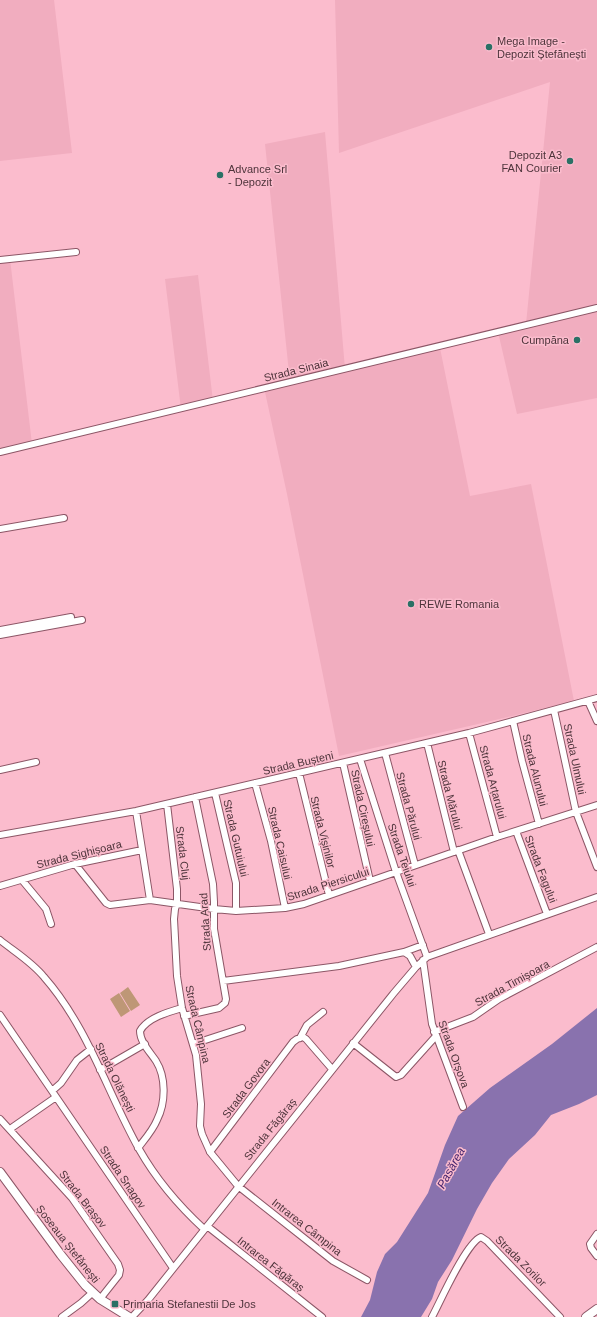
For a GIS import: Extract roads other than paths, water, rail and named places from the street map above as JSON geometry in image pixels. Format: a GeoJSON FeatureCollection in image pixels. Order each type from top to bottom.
{"type":"FeatureCollection","features":[{"type":"Feature","properties":{"kind":"main road","name":"Șoseaua Ștefănești"},"geometry":{"type":"LineString","coordinates":[[0,1172],[61,1255],[92,1293],[131,1317]]}},
{"type":"Feature","properties":{"kind":"main road"},"geometry":{"type":"LineString","coordinates":[[586,1317],[597,1309]]}},
{"type":"Feature","properties":{"kind":"street"},"geometry":{"type":"LineString","coordinates":[[0,260],[76,252]]}},
{"type":"Feature","properties":{"kind":"street","name":"Strada Sinaia"},"geometry":{"type":"LineString","coordinates":[[0,452],[597,308]]}},
{"type":"Feature","properties":{"kind":"street"},"geometry":{"type":"LineString","coordinates":[[0,529],[64,518]]}},
{"type":"Feature","properties":{"kind":"street"},"geometry":{"type":"LineString","coordinates":[[0,630],[71,617]]}},
{"type":"Feature","properties":{"kind":"street"},"geometry":{"type":"LineString","coordinates":[[0,635],[82,620]]}},
{"type":"Feature","properties":{"kind":"street","name":"Strada Bușteni"},"geometry":{"type":"LineString","coordinates":[[0,835],[136,812],[469,733],[597,698]]}},
{"type":"Feature","properties":{"kind":"street"},"geometry":{"type":"LineString","coordinates":[[588,701],[597,721]]}},
{"type":"Feature","properties":{"kind":"street","name":"Strada Ulmului"},"geometry":{"type":"LineString","coordinates":[[554,710],[576,812],[597,867]]}},
{"type":"Feature","properties":{"kind":"street","name":"Strada Alunului"},"geometry":{"type":"LineString","coordinates":[[513,721],[539,824]]}},
{"type":"Feature","properties":{"kind":"street","name":"Strada Arțarului"},"geometry":{"type":"LineString","coordinates":[[469,733],[497,837]]}},
{"type":"Feature","properties":{"kind":"street","name":"Strada Mărului"},"geometry":{"type":"LineString","coordinates":[[427,743],[456,851],[489,934]]}},
{"type":"Feature","properties":{"kind":"street","name":"Strada Părului"},"geometry":{"type":"LineString","coordinates":[[385,752],[415,865]]}},
{"type":"Feature","properties":{"kind":"street","name":"Strada Teiului"},"geometry":{"type":"LineString","coordinates":[[360,759],[396,872],[423,945],[425,958]]}},
{"type":"Feature","properties":{"kind":"street"},"geometry":{"type":"LineString","coordinates":[[0,770],[36,762]]}},
{"type":"Feature","properties":{"kind":"street","name":"Strada Cireșului"},"geometry":{"type":"LineString","coordinates":[[343,763],[370,881]]}},
{"type":"Feature","properties":{"kind":"street","name":"Strada Vișinilor"},"geometry":{"type":"LineString","coordinates":[[299,773],[329,895]]}},
{"type":"Feature","properties":{"kind":"street","name":"Strada Caisului"},"geometry":{"type":"LineString","coordinates":[[255,783],[271,841],[285,908]]}},
{"type":"Feature","properties":{"kind":"street","name":"Strada Gutuiului"},"geometry":{"type":"LineString","coordinates":[[215,793],[236,883],[236,911]]}},
{"type":"Feature","properties":{"kind":"street","name":"Strada Arad"},"geometry":{"type":"LineString","coordinates":[[184,1016],[219,1008],[223,1006],[226,999],[214,929],[212,884],[195,797]]}},
{"type":"Feature","properties":{"kind":"street","name":"Strada Cluj"},"geometry":{"type":"LineString","coordinates":[[167,804],[177,882],[177,903]]}},
{"type":"Feature","properties":{"kind":"street","name":"Strada Piersicului"},"geometry":{"type":"LineString","coordinates":[[74,864],[108,904],[114,905],[150,900],[214,909],[260,911],[299,906],[497,837],[597,805]]}},
{"type":"Feature","properties":{"kind":"street"},"geometry":{"type":"LineString","coordinates":[[136,812],[150,900]]}},
{"type":"Feature","properties":{"kind":"street","name":"Strada Fagului"},"geometry":{"type":"LineString","coordinates":[[516,831],[547,914]]}},
{"type":"Feature","properties":{"kind":"street","name":"Strada Sighișoara"},"geometry":{"type":"LineString","coordinates":[[0,886],[74,864],[142,850]]}},
{"type":"Feature","properties":{"kind":"street"},"geometry":{"type":"LineString","coordinates":[[22,880],[46,909],[51,924]]}},
{"type":"Feature","properties":{"kind":"street"},"geometry":{"type":"LineString","coordinates":[[425,958],[597,896]]}},
{"type":"Feature","properties":{"kind":"street","name":"Strada Câmpina"},"geometry":{"type":"LineString","coordinates":[[177,903],[174,919],[177,976],[182,1008],[196,1056],[201,1104],[200,1126],[210,1152],[238,1186]]}},
{"type":"Feature","properties":{"kind":"street","name":"Strada Olănești"},"geometry":{"type":"LineString","coordinates":[[0,940],[29,962],[45,978],[75,1020],[138,1148],[168,1191],[205,1228]]}},
{"type":"Feature","properties":{"kind":"street"},"geometry":{"type":"LineString","coordinates":[[223,981],[339,966],[404,952],[423,945]]}},
{"type":"Feature","properties":{"kind":"street","name":"Strada Timișoara"},"geometry":{"type":"LineString","coordinates":[[353,1043],[396,1077],[401,1075],[435,1034],[473,1017],[500,999],[597,947]]}},
{"type":"Feature","properties":{"kind":"street"},"geometry":{"type":"LineString","coordinates":[[404,952],[410,956],[416,967]]}},
{"type":"Feature","properties":{"kind":"street","name":"Strada Făgăraș"},"geometry":{"type":"LineString","coordinates":[[131,1317],[148,1300],[353,1043],[425,958]]}},
{"type":"Feature","properties":{"kind":"street","name":"Strada Orșova"},"geometry":{"type":"LineString","coordinates":[[425,958],[430,1015],[435,1034],[463,1107]]}},
{"type":"Feature","properties":{"kind":"street"},"geometry":{"type":"LineString","coordinates":[[138,1148],[158,1119],[162,1105],[163,1078],[162,1072],[140,1035],[141,1029],[148,1022],[182,1008]]}},
{"type":"Feature","properties":{"kind":"street","name":"Strada Govora"},"geometry":{"type":"LineString","coordinates":[[210,1152],[293,1042],[300,1038],[307,1026],[323,1012]]}},
{"type":"Feature","properties":{"kind":"street","name":"Strada Snagov"},"geometry":{"type":"LineString","coordinates":[[0,1015],[173,1268]]}},
{"type":"Feature","properties":{"kind":"street"},"geometry":{"type":"LineString","coordinates":[[193,1044],[242,1028]]}},
{"type":"Feature","properties":{"kind":"street"},"geometry":{"type":"LineString","coordinates":[[300,1038],[306,1039],[332,1069]]}},
{"type":"Feature","properties":{"kind":"street"},"geometry":{"type":"LineString","coordinates":[[100,1070],[145,1044]]}},
{"type":"Feature","properties":{"kind":"street"},"geometry":{"type":"LineString","coordinates":[[10,1129],[54,1094],[77,1060],[90,1049]]}},
{"type":"Feature","properties":{"kind":"street","name":"Strada Brașov"},"geometry":{"type":"LineString","coordinates":[[0,1119],[78,1205],[118,1264],[120,1270],[119,1275],[100,1299]]}},
{"type":"Feature","properties":{"kind":"street","name":"Intrarea Câmpina"},"geometry":{"type":"LineString","coordinates":[[238,1186],[333,1261],[367,1280]]}},
{"type":"Feature","properties":{"kind":"street","name":"Intrarea Făgăraș"},"geometry":{"type":"LineString","coordinates":[[205,1228],[322,1317]]}},
{"type":"Feature","properties":{"kind":"street"},"geometry":{"type":"LineString","coordinates":[[597,1234],[590,1244],[597,1256]]}},
{"type":"Feature","properties":{"kind":"street","name":"Strada Zorilor"},"geometry":{"type":"LineString","coordinates":[[432,1317],[457,1269],[474,1242],[481,1237],[487,1241],[560,1317]]}},
{"type":"Feature","properties":{"kind":"street"},"geometry":{"type":"LineString","coordinates":[[62,1317],[92,1293]]}},
{"type":"Feature","properties":{"kind":"water","name":"Pasărea"},"geometry":{"type":"Polygon","coordinates":[[[597,1008],[597,1095],[551,1115],[535,1135],[509,1159],[492,1183],[477,1209],[452,1260],[438,1282],[432,1299],[421,1317],[361,1317],[370,1300],[377,1272],[385,1254],[397,1242],[428,1193],[445,1145],[458,1116],[490,1088],[552,1044],[597,1008]]]}},
{"type":"Feature","properties":{"kind":"place","name":"Mega Image - Depozit Ștefănești"},"geometry":{"type":"Point","coordinates":[489,47]}},
{"type":"Feature","properties":{"kind":"place","name":"Depozit A3 FAN Courier"},"geometry":{"type":"Point","coordinates":[570,161]}},
{"type":"Feature","properties":{"kind":"place","name":"Advance Srl - Depozit"},"geometry":{"type":"Point","coordinates":[220,175]}},
{"type":"Feature","properties":{"kind":"place","name":"Cumpăna"},"geometry":{"type":"Point","coordinates":[577,340]}},
{"type":"Feature","properties":{"kind":"place","name":"REWE Romania"},"geometry":{"type":"Point","coordinates":[411,604]}},
{"type":"Feature","properties":{"kind":"place","name":"Primaria Stefanestii De Jos"},"geometry":{"type":"Point","coordinates":[115,1304]}}]}
